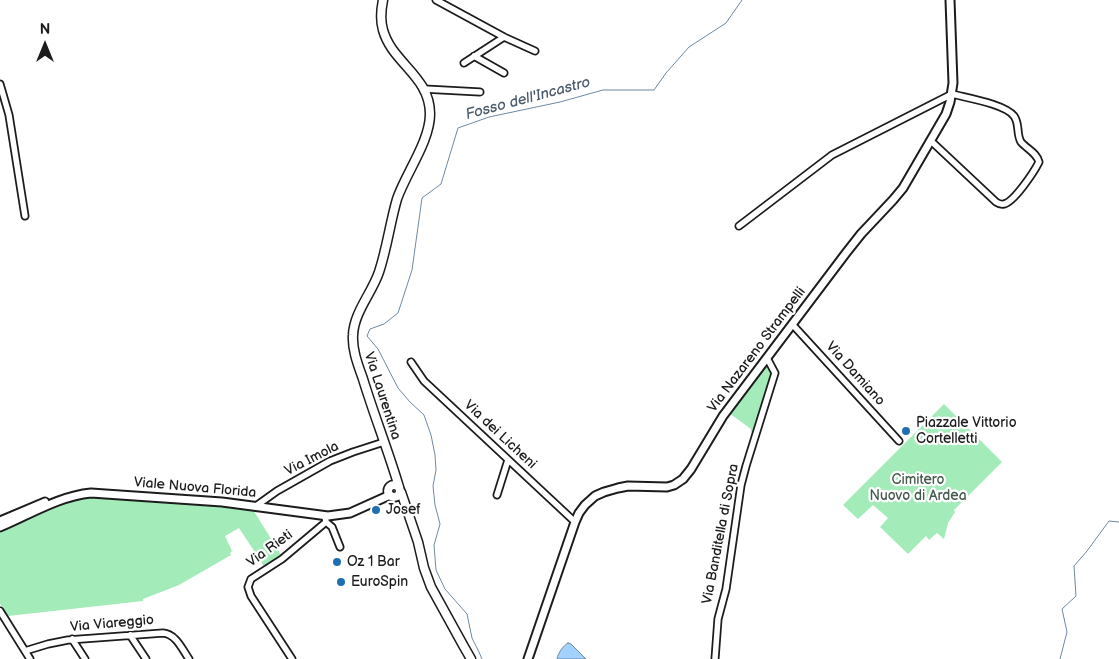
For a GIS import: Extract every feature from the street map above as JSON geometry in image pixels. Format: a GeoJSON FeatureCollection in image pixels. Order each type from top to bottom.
{"type":"FeatureCollection","features":[{"type":"Feature","properties":{"kind":"main road"},"geometry":{"type":"LineString","coordinates":[[383,0],[381,21],[386,38],[424,89]]}},
{"type":"Feature","properties":{"kind":"main road","name":"Via Laurentina"},"geometry":{"type":"LineString","coordinates":[[424,89],[430,111],[428,128],[398,196],[378,276],[356,319],[353,338],[368,398],[384,442],[394,491],[406,507],[431,587],[458,638],[472,659]]}},
{"type":"Feature","properties":{"kind":"street"},"geometry":{"type":"LineString","coordinates":[[436,0],[504,37],[535,51]]}},
{"type":"Feature","properties":{"kind":"street","name":"Via Nazareno Strampelli"},"geometry":{"type":"LineString","coordinates":[[528,659],[575,522],[585,505],[595,496],[625,486],[667,487],[681,482],[723,416],[849,248],[905,185],[948,109],[952,94],[950,0]]}},
{"type":"Feature","properties":{"kind":"street"},"geometry":{"type":"LineString","coordinates":[[464,63],[504,37]]}},
{"type":"Feature","properties":{"kind":"street"},"geometry":{"type":"LineString","coordinates":[[474,56],[504,73]]}},
{"type":"Feature","properties":{"kind":"street"},"geometry":{"type":"LineString","coordinates":[[0,84],[9,115],[24,216]]}},
{"type":"Feature","properties":{"kind":"street"},"geometry":{"type":"LineString","coordinates":[[424,89],[480,92]]}},
{"type":"Feature","properties":{"kind":"street"},"geometry":{"type":"LineString","coordinates":[[739,226],[832,155],[952,94],[994,105],[1010,113],[1016,119],[1021,141],[1037,158],[1038,163],[1020,191],[1007,203],[1000,204],[931,141]]}},
{"type":"Feature","properties":{"kind":"street","name":"Via Damiano"},"geometry":{"type":"LineString","coordinates":[[792,324],[899,441]]}},
{"type":"Feature","properties":{"kind":"street","name":"Via Banditella di Sopra"},"geometry":{"type":"LineString","coordinates":[[715,659],[718,620],[726,589],[741,485],[775,374],[767,358]]}},
{"type":"Feature","properties":{"kind":"street","name":"Via dei Licheni"},"geometry":{"type":"LineString","coordinates":[[411,362],[423,380],[575,522]]}},
{"type":"Feature","properties":{"kind":"street","name":"Via Imola"},"geometry":{"type":"LineString","coordinates":[[258,504],[330,461],[384,442]]}},
{"type":"Feature","properties":{"kind":"street"},"geometry":{"type":"LineString","coordinates":[[497,495],[508,460]]}},
{"type":"Feature","properties":{"kind":"street","name":"Viale Nuova Florida"},"geometry":{"type":"LineString","coordinates":[[0,527],[4,520],[63,496],[92,489],[211,497],[335,512],[349,509],[394,491]]}},
{"type":"Feature","properties":{"kind":"street","name":"Viale Nuova Florida"},"geometry":{"type":"LineString","coordinates":[[258,504],[325,519],[350,513],[394,491]]}},
{"type":"Feature","properties":{"kind":"street"},"geometry":{"type":"LineString","coordinates":[[325,519],[332,527],[340,547]]}},
{"type":"Feature","properties":{"kind":"street","name":"Via Rieti"},"geometry":{"type":"LineString","coordinates":[[292,659],[251,596],[248,585],[252,578],[282,559],[325,519]]}},
{"type":"Feature","properties":{"kind":"street"},"geometry":{"type":"LineString","coordinates":[[0,611],[30,659]]}},
{"type":"Feature","properties":{"kind":"street","name":"Via Viareggio"},"geometry":{"type":"LineString","coordinates":[[25,650],[72,639],[161,633],[169,634],[175,638],[189,659]]}},
{"type":"Feature","properties":{"kind":"street"},"geometry":{"type":"LineString","coordinates":[[130,635],[146,659]]}},
{"type":"Feature","properties":{"kind":"street"},"geometry":{"type":"LineString","coordinates":[[72,639],[85,659]]}},
{"type":"Feature","properties":{"kind":"green space"},"geometry":{"type":"Polygon","coordinates":[[[767,364],[772,376],[754,433],[729,413],[767,364]]]}},
{"type":"Feature","properties":{"kind":"green space","name":"Cimitero Nuovo di Ardea"},"geometry":{"type":"Polygon","coordinates":[[[944,404],[1002,462],[954,510],[955,512],[948,523],[944,539],[937,533],[929,540],[926,536],[908,554],[880,527],[888,518],[873,505],[858,519],[843,505],[944,404]]]}},
{"type":"Feature","properties":{"kind":"green space"},"geometry":{"type":"Polygon","coordinates":[[[101,495],[252,508],[281,555],[264,566],[239,528],[225,536],[232,551],[231,555],[179,585],[143,599],[143,601],[8,616],[0,604],[0,529],[71,500],[101,495]]]}},
{"type":"Feature","properties":{"kind":"water"},"geometry":{"type":"Polygon","coordinates":[[[568,643],[586,659],[557,659],[558,654],[568,643]]]}},
{"type":"Feature","properties":{"kind":"waterway","name":"Fosso dell'Incastro"},"geometry":{"type":"LineString","coordinates":[[482,659],[472,638],[467,614],[445,589],[436,570],[434,545],[440,524],[433,486],[436,470],[435,455],[424,415],[398,388],[378,349],[367,336],[370,329],[384,324],[398,313],[412,270],[422,198],[441,184],[458,128],[489,117],[560,102],[603,90],[654,90],[689,47],[726,23],[742,0]]}},
{"type":"Feature","properties":{"kind":"waterway"},"geometry":{"type":"LineString","coordinates":[[1060,659],[1067,632],[1062,609],[1076,596],[1074,566],[1109,521],[1119,522]]}},
{"type":"Feature","properties":{"kind":"place","name":"Piazzale Vittorio Cortelletti"},"geometry":{"type":"Point","coordinates":[906,431]}},
{"type":"Feature","properties":{"kind":"place","name":"Josef"},"geometry":{"type":"Point","coordinates":[376,510]}},
{"type":"Feature","properties":{"kind":"place","name":"Oz 1 Bar"},"geometry":{"type":"Point","coordinates":[337,562]}},
{"type":"Feature","properties":{"kind":"place","name":"EuroSpin"},"geometry":{"type":"Point","coordinates":[341,582]}}]}
